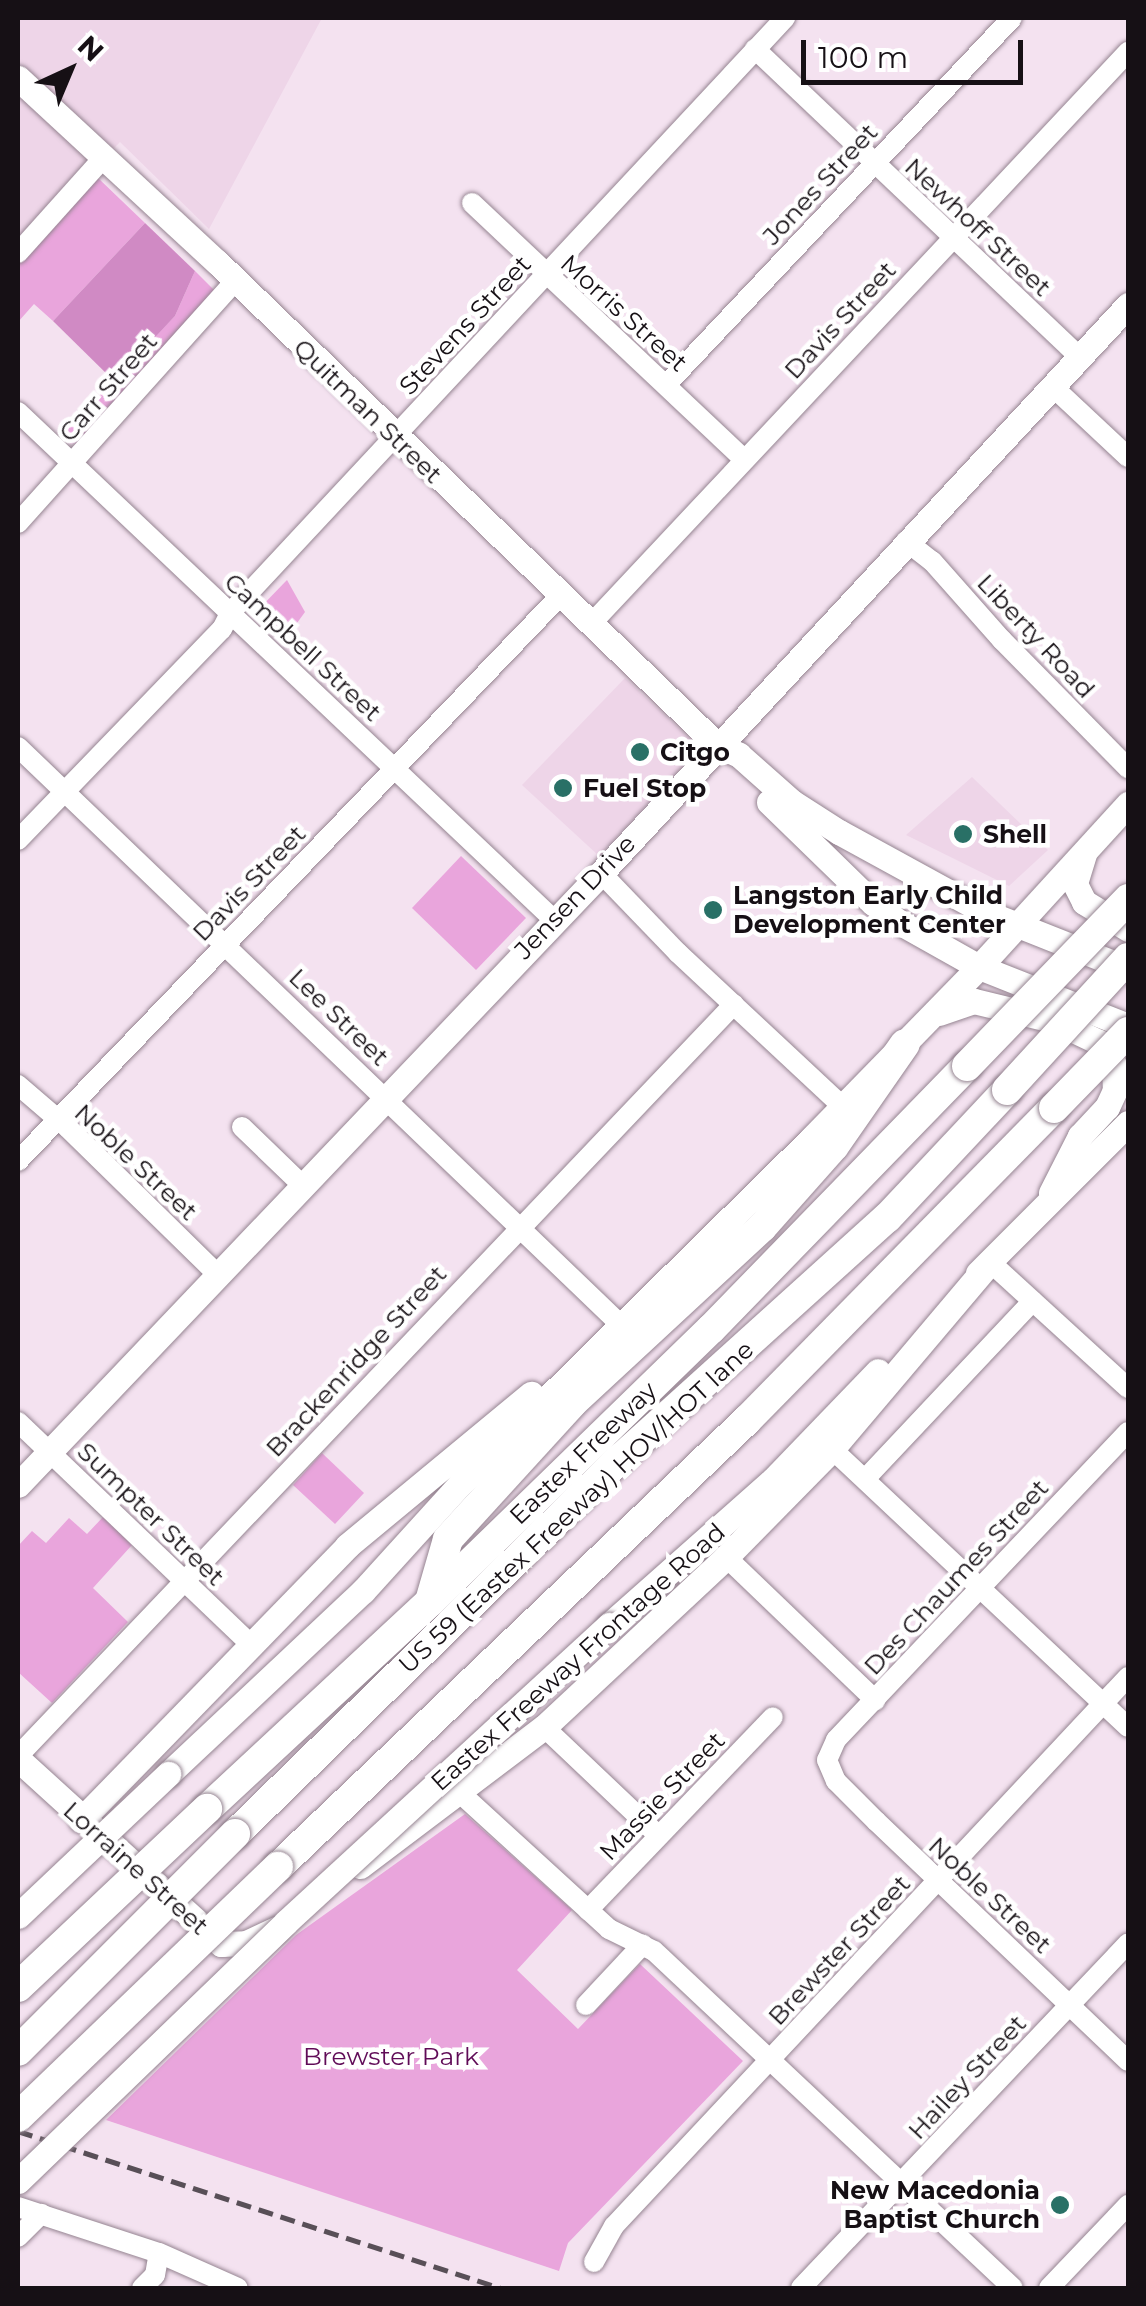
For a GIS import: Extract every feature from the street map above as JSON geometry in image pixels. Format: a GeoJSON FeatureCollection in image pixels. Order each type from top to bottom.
{"type":"FeatureCollection","features":[{"type":"Feature","properties":{"kind":"highway"},"geometry":{"type":"LineString","coordinates":[[1094,937],[1128,885]]}},
{"type":"Feature","properties":{"kind":"highway","name":"Eastex Freeway"},"geometry":{"type":"LineString","coordinates":[[18,1987],[430,1602],[710,1329],[1128,900]]}},
{"type":"Feature","properties":{"kind":"highway","name":"US 59 (Eastex Freeway) HOV/HOT lane"},"geometry":{"type":"LineString","coordinates":[[18,2050],[234,1834],[622,1458],[887,1218],[1128,958]]}},
{"type":"Feature","properties":{"kind":"highway"},"geometry":{"type":"LineString","coordinates":[[18,2116],[747,1420],[1128,1029]]}},
{"type":"Feature","properties":{"kind":"highway"},"geometry":{"type":"LineString","coordinates":[[430,1602],[448,1539],[572,1403],[762,1227],[834,1146],[905,1044]]}},
{"type":"Feature","properties":{"kind":"main road","name":"Quitman Street"},"geometry":{"type":"LineString","coordinates":[[18,78],[105,156],[717,745],[740,756],[792,802],[912,871],[1017,925],[1128,969]]}},
{"type":"Feature","properties":{"kind":"main road","name":"Jensen Drive"},"geometry":{"type":"LineString","coordinates":[[18,1485],[219,1276],[384,1096],[602,873],[1128,305]]}},
{"type":"Feature","properties":{"kind":"main road","name":"Quitman Street"},"geometry":{"type":"LineString","coordinates":[[717,745],[728,767],[812,841],[872,904],[979,968],[1128,1029]]}},
{"type":"Feature","properties":{"kind":"main road"},"geometry":{"type":"LineString","coordinates":[[18,1916],[363,1591],[460,1484],[979,968],[1128,804]]}},
{"type":"Feature","properties":{"kind":"main road"},"geometry":{"type":"LineString","coordinates":[[812,841],[896,880],[912,871]]}},
{"type":"Feature","properties":{"kind":"main road"},"geometry":{"type":"LineString","coordinates":[[1084,854],[1076,884],[1084,902],[1128,929]]}},
{"type":"Feature","properties":{"kind":"main road"},"geometry":{"type":"LineString","coordinates":[[934,1014],[974,1001],[995,1003],[1052,1020],[1099,1042],[1114,1065],[1115,1090],[1107,1107],[1080,1136],[1040,1215]]}},
{"type":"Feature","properties":{"kind":"main road","name":"Eastex Freeway Frontage Road"},"geometry":{"type":"LineString","coordinates":[[18,2180],[286,1922],[773,1480],[1128,1123]]}},
{"type":"Feature","properties":{"kind":"main road"},"geometry":{"type":"LineString","coordinates":[[459,1792],[544,1728],[726,1556],[832,1449],[990,1262]]}},
{"type":"Feature","properties":{"kind":"main road"},"geometry":{"type":"LineString","coordinates":[[81,1820],[250,1643],[386,1512],[598,1338],[623,1326]]}},
{"type":"Feature","properties":{"kind":"main road","name":"Lorraine Street"},"geometry":{"type":"LineString","coordinates":[[18,1758],[81,1820],[222,1944],[231,1945],[274,1930],[459,1792]]}},
{"type":"Feature","properties":{"kind":"street","name":"Stevens Street"},"geometry":{"type":"LineString","coordinates":[[18,840],[222,630],[230,613],[785,18]]}},
{"type":"Feature","properties":{"kind":"street","name":"Jones Street"},"geometry":{"type":"LineString","coordinates":[[666,386],[1012,18]]}},
{"type":"Feature","properties":{"kind":"street","name":"Newhoff Street"},"geometry":{"type":"LineString","coordinates":[[755,49],[1080,357]]}},
{"type":"Feature","properties":{"kind":"street","name":"Davis Street"},"geometry":{"type":"LineString","coordinates":[[591,624],[1128,52]]}},
{"type":"Feature","properties":{"kind":"street"},"geometry":{"type":"LineString","coordinates":[[18,253],[105,156]]}},
{"type":"Feature","properties":{"kind":"street","name":"Morris Street"},"geometry":{"type":"LineString","coordinates":[[472,203],[744,459]]}},
{"type":"Feature","properties":{"kind":"street","name":"Carr Street"},"geometry":{"type":"LineString","coordinates":[[18,523],[234,282]]}},
{"type":"Feature","properties":{"kind":"street"},"geometry":{"type":"LineString","coordinates":[[1052,386],[1128,457]]}},
{"type":"Feature","properties":{"kind":"street","name":"Campbell Street"},"geometry":{"type":"LineString","coordinates":[[18,412],[553,919]]}},
{"type":"Feature","properties":{"kind":"street","name":"Liberty Road"},"geometry":{"type":"LineString","coordinates":[[906,541],[932,561],[1002,640],[1128,768]]}},
{"type":"Feature","properties":{"kind":"street","name":"Davis Street"},"geometry":{"type":"LineString","coordinates":[[18,1161],[560,596]]}},
{"type":"Feature","properties":{"kind":"street","name":"Lee Street"},"geometry":{"type":"LineString","coordinates":[[18,748],[623,1326]]}},
{"type":"Feature","properties":{"kind":"street"},"geometry":{"type":"LineString","coordinates":[[602,873],[842,1106]]}},
{"type":"Feature","properties":{"kind":"street","name":"Brackenridge Street"},"geometry":{"type":"LineString","coordinates":[[18,1758],[518,1226],[734,1004]]}},
{"type":"Feature","properties":{"kind":"street","name":"Noble Street"},"geometry":{"type":"LineString","coordinates":[[18,1085],[56,1122],[68,1128],[219,1276]]}},
{"type":"Feature","properties":{"kind":"street"},"geometry":{"type":"LineString","coordinates":[[242,1127],[302,1185]]}},
{"type":"Feature","properties":{"kind":"street"},"geometry":{"type":"LineString","coordinates":[[990,1262],[1128,1388]]}},
{"type":"Feature","properties":{"kind":"street"},"geometry":{"type":"LineString","coordinates":[[866,1478],[1032,1301]]}},
{"type":"Feature","properties":{"kind":"street","name":"Sumpter Street"},"geometry":{"type":"LineString","coordinates":[[18,1422],[250,1643]]}},
{"type":"Feature","properties":{"kind":"street","name":"Des Chaumes Street"},"geometry":{"type":"LineString","coordinates":[[827,1760],[836,1740],[1128,1432]]}},
{"type":"Feature","properties":{"kind":"street"},"geometry":{"type":"LineString","coordinates":[[832,1449],[1128,1727]]}},
{"type":"Feature","properties":{"kind":"street"},"geometry":{"type":"LineString","coordinates":[[726,1556],[875,1700]]}},
{"type":"Feature","properties":{"kind":"street","name":"Brewster Street"},"geometry":{"type":"LineString","coordinates":[[594,2262],[608,2233],[1128,1678]]}},
{"type":"Feature","properties":{"kind":"street","name":"Massie Street"},"geometry":{"type":"LineString","coordinates":[[588,1910],[773,1717]]}},
{"type":"Feature","properties":{"kind":"street"},"geometry":{"type":"LineString","coordinates":[[544,1728],[660,1836]]}},
{"type":"Feature","properties":{"kind":"street","name":"Noble Street"},"geometry":{"type":"LineString","coordinates":[[827,1760],[836,1781],[1128,2061]]}},
{"type":"Feature","properties":{"kind":"street"},"geometry":{"type":"LineString","coordinates":[[459,1792],[609,1928],[643,1944],[1013,2288]]}},
{"type":"Feature","properties":{"kind":"street","name":"Hailey Street"},"geometry":{"type":"LineString","coordinates":[[801,2288],[1128,1943]]}},
{"type":"Feature","properties":{"kind":"street"},"geometry":{"type":"LineString","coordinates":[[586,2004],[643,1944]]}},
{"type":"Feature","properties":{"kind":"street"},"geometry":{"type":"LineString","coordinates":[[1048,2288],[1128,2204]]}},
{"type":"Feature","properties":{"kind":"street"},"geometry":{"type":"LineString","coordinates":[[18,2207],[159,2253],[238,2288]]}},
{"type":"Feature","properties":{"kind":"street"},"geometry":{"type":"LineString","coordinates":[[18,2238],[41,2214]]}},
{"type":"Feature","properties":{"kind":"street"},"geometry":{"type":"LineString","coordinates":[[142,2288],[155,2275],[159,2253]]}},
{"type":"Feature","properties":{"kind":"shaded area"},"geometry":{"type":"Polygon","coordinates":[[[18,18],[322,18],[209,229],[120,142],[18,246],[18,18]]]}},
{"type":"Feature","properties":{"kind":"shaded area"},"geometry":{"type":"Polygon","coordinates":[[[145,223],[195,271],[175,316],[114,381],[53,321],[145,223]]]}},
{"type":"Feature","properties":{"kind":"shaded area"},"geometry":{"type":"Polygon","coordinates":[[[625,678],[700,748],[599,856],[522,785],[625,678]]]}},
{"type":"Feature","properties":{"kind":"shaded area"},"geometry":{"type":"Polygon","coordinates":[[[972,777],[1048,850],[1009,886],[906,835],[972,777]]]}},
{"type":"Feature","properties":{"kind":"green space"},"geometry":{"type":"Polygon","coordinates":[[[98,178],[145,223],[53,321],[34,304],[18,322],[18,263],[98,178]]]}},
{"type":"Feature","properties":{"kind":"green space"},"geometry":{"type":"Polygon","coordinates":[[[195,271],[214,290],[78,443],[70,444],[61,436],[175,316],[195,271]]]}},
{"type":"Feature","properties":{"kind":"green space"},"geometry":{"type":"Polygon","coordinates":[[[287,580],[305,612],[284,641],[255,613],[287,580]]]}},
{"type":"Feature","properties":{"kind":"green space"},"geometry":{"type":"Polygon","coordinates":[[[461,856],[526,918],[476,970],[412,908],[461,856]]]}},
{"type":"Feature","properties":{"kind":"green space"},"geometry":{"type":"Polygon","coordinates":[[[322,1453],[364,1493],[335,1524],[293,1485],[322,1453]]]}},
{"type":"Feature","properties":{"kind":"green space"},"geometry":{"type":"Polygon","coordinates":[[[103,1517],[132,1545],[93,1588],[128,1622],[52,1703],[18,1672],[18,1546],[32,1531],[46,1543],[69,1518],[87,1534],[103,1517]]]}},
{"type":"Feature","properties":{"kind":"green space","name":"Brewster Park"},"geometry":{"type":"Polygon","coordinates":[[[465,1814],[572,1910],[517,1970],[578,2029],[640,1964],[743,2061],[568,2243],[559,2271],[106,2120],[296,1935],[465,1814]]]}},
{"type":"Feature","properties":{"kind":"railway"},"geometry":{"type":"LineString","coordinates":[[18,2131],[501,2288]]}},
{"type":"Feature","properties":{"kind":"place","name":"Citgo"},"geometry":{"type":"Point","coordinates":[640,752]}},
{"type":"Feature","properties":{"kind":"place","name":"Fuel Stop"},"geometry":{"type":"Point","coordinates":[563,788]}},
{"type":"Feature","properties":{"kind":"place","name":"Shell"},"geometry":{"type":"Point","coordinates":[963,834]}},
{"type":"Feature","properties":{"kind":"place","name":"Langston Early Child Development Center"},"geometry":{"type":"Point","coordinates":[713,910]}},
{"type":"Feature","properties":{"kind":"place","name":"New Macedonia Baptist Church"},"geometry":{"type":"Point","coordinates":[1060,2205]}}]}
